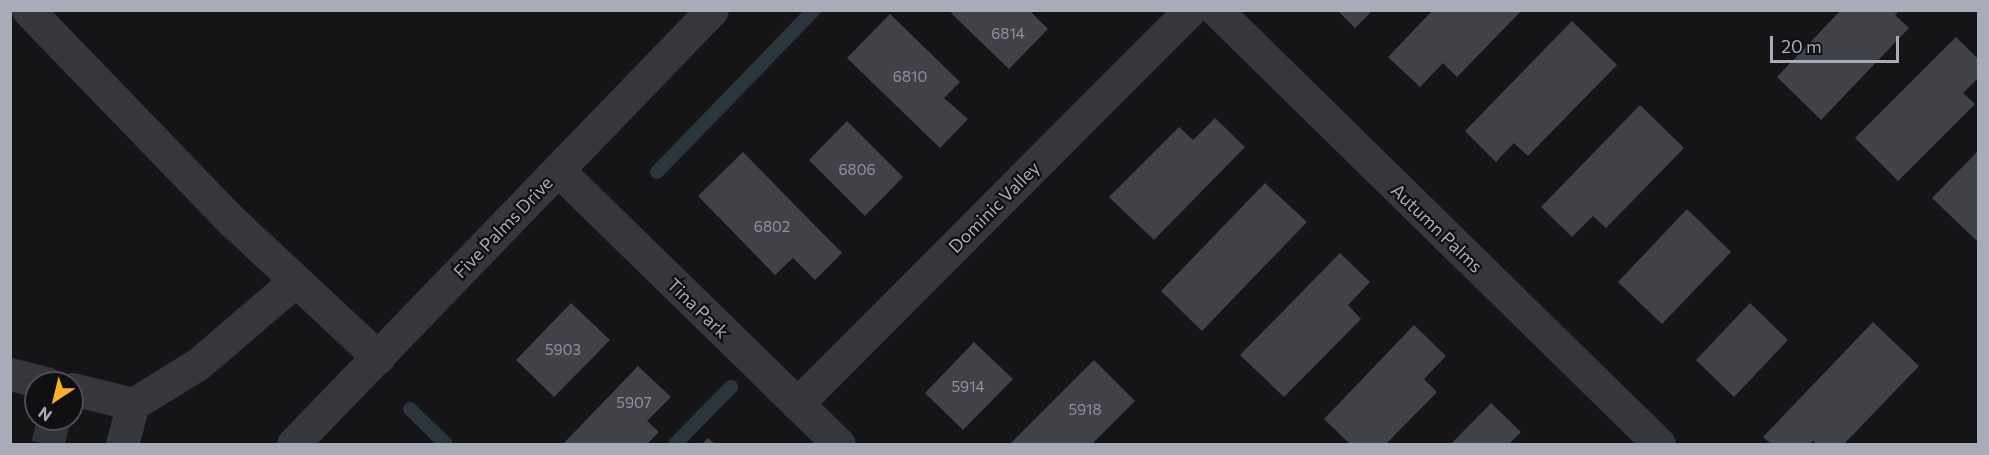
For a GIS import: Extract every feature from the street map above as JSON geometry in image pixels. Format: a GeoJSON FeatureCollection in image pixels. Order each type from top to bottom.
{"type":"FeatureCollection","features":[{"type":"Feature","properties":{"kind":"street"},"geometry":{"type":"LineString","coordinates":[[28,10],[232,221],[378,357]]}},
{"type":"Feature","properties":{"kind":"street","name":"Five Palms Drive"},"geometry":{"type":"LineString","coordinates":[[293,444],[712,10]]}},
{"type":"Feature","properties":{"kind":"street","name":"Dominic Valley"},"geometry":{"type":"LineString","coordinates":[[797,404],[1191,10]]}},
{"type":"Feature","properties":{"kind":"street","name":"Autumn Palms"},"geometry":{"type":"LineString","coordinates":[[1216,10],[1659,444]]}},
{"type":"Feature","properties":{"kind":"street","name":"Tina Park"},"geometry":{"type":"LineString","coordinates":[[558,170],[839,444]]}},
{"type":"Feature","properties":{"kind":"street"},"geometry":{"type":"LineString","coordinates":[[122,444],[133,404],[198,364],[296,281]]}},
{"type":"Feature","properties":{"kind":"street"},"geometry":{"type":"LineString","coordinates":[[84,392],[133,404]]}},
{"type":"Feature","properties":{"kind":"building"},"geometry":{"type":"Polygon","coordinates":[[[953,10],[1029,10],[1048,29],[1009,69],[951,13],[953,10]]]}},
{"type":"Feature","properties":{"kind":"building"},"geometry":{"type":"Polygon","coordinates":[[[1337,10],[1373,10],[1355,28],[1337,10]]]}},
{"type":"Feature","properties":{"kind":"building"},"geometry":{"type":"Polygon","coordinates":[[[1433,10],[1522,10],[1457,77],[1443,63],[1420,87],[1388,57],[1433,10]]]}},
{"type":"Feature","properties":{"kind":"building"},"geometry":{"type":"Polygon","coordinates":[[[1841,10],[1900,10],[1895,15],[1909,28],[1821,120],[1777,77],[1841,10]]]}},
{"type":"Feature","properties":{"kind":"building"},"geometry":{"type":"Polygon","coordinates":[[[890,14],[960,82],[944,98],[968,119],[940,148],[847,58],[890,14]]]}},
{"type":"Feature","properties":{"kind":"building"},"geometry":{"type":"Polygon","coordinates":[[[1572,21],[1617,65],[1528,156],[1514,143],[1496,162],[1465,131],[1572,21]]]}},
{"type":"Feature","properties":{"kind":"building"},"geometry":{"type":"Polygon","coordinates":[[[1956,37],[1978,59],[1978,78],[1963,93],[1975,104],[1898,181],[1855,138],[1956,37]]]}},
{"type":"Feature","properties":{"kind":"building"},"geometry":{"type":"Polygon","coordinates":[[[1640,105],[1684,148],[1606,228],[1593,216],[1572,237],[1541,207],[1640,105]]]}},
{"type":"Feature","properties":{"kind":"building"},"geometry":{"type":"Polygon","coordinates":[[[1215,118],[1245,147],[1154,240],[1109,197],[1179,127],[1193,140],[1215,118]]]}},
{"type":"Feature","properties":{"kind":"building"},"geometry":{"type":"Polygon","coordinates":[[[847,121],[903,177],[865,216],[809,160],[847,121]]]}},
{"type":"Feature","properties":{"kind":"building"},"geometry":{"type":"Polygon","coordinates":[[[1978,151],[1978,240],[1977,241],[1932,198],[1978,151]]]}},
{"type":"Feature","properties":{"kind":"building"},"geometry":{"type":"Polygon","coordinates":[[[743,152],[842,253],[815,280],[793,258],[775,275],[698,196],[743,152]]]}},
{"type":"Feature","properties":{"kind":"building"},"geometry":{"type":"Polygon","coordinates":[[[1265,183],[1307,222],[1202,331],[1161,291],[1265,183]]]}},
{"type":"Feature","properties":{"kind":"building"},"geometry":{"type":"Polygon","coordinates":[[[1687,209],[1731,252],[1662,324],[1618,282],[1687,209]]]}},
{"type":"Feature","properties":{"kind":"building"},"geometry":{"type":"Polygon","coordinates":[[[1340,253],[1370,282],[1348,305],[1361,319],[1284,397],[1240,355],[1340,253]]]}},
{"type":"Feature","properties":{"kind":"building"},"geometry":{"type":"Polygon","coordinates":[[[571,303],[610,340],[554,397],[516,360],[571,303]]]}},
{"type":"Feature","properties":{"kind":"building"},"geometry":{"type":"Polygon","coordinates":[[[1750,303],[1788,340],[1734,397],[1696,360],[1750,303]]]}},
{"type":"Feature","properties":{"kind":"building"},"geometry":{"type":"Polygon","coordinates":[[[1873,322],[1919,366],[1844,444],[1816,444],[1813,441],[1809,444],[1771,444],[1763,437],[1873,322]]]}},
{"type":"Feature","properties":{"kind":"building"},"geometry":{"type":"Polygon","coordinates":[[[1414,325],[1446,356],[1424,379],[1437,392],[1386,444],[1350,444],[1324,419],[1414,325]]]}},
{"type":"Feature","properties":{"kind":"building"},"geometry":{"type":"Polygon","coordinates":[[[974,342],[1013,379],[963,430],[925,393],[974,342]]]}},
{"type":"Feature","properties":{"kind":"building"},"geometry":{"type":"Polygon","coordinates":[[[1094,360],[1135,401],[1092,444],[1010,444],[1094,360]]]}},
{"type":"Feature","properties":{"kind":"building"},"geometry":{"type":"Polygon","coordinates":[[[638,366],[671,397],[647,421],[659,432],[647,444],[563,444],[638,366]]]}},
{"type":"Feature","properties":{"kind":"building"},"geometry":{"type":"Polygon","coordinates":[[[1491,403],[1521,432],[1509,444],[1451,444],[1491,403]]]}},
{"type":"Feature","properties":{"kind":"building"},"geometry":{"type":"Polygon","coordinates":[[[708,438],[715,444],[702,444],[708,438]]]}},
{"type":"Feature","properties":{"kind":"waterway"},"geometry":{"type":"LineString","coordinates":[[657,172],[814,10]]}},
{"type":"Feature","properties":{"kind":"waterway"},"geometry":{"type":"LineString","coordinates":[[675,444],[731,387]]}},
{"type":"Feature","properties":{"kind":"waterway"},"geometry":{"type":"LineString","coordinates":[[410,409],[446,444]]}},
{"type":"Feature","properties":{"kind":"tunnel"},"geometry":{"type":"LineString","coordinates":[[48,444],[51,431]]}}]}
